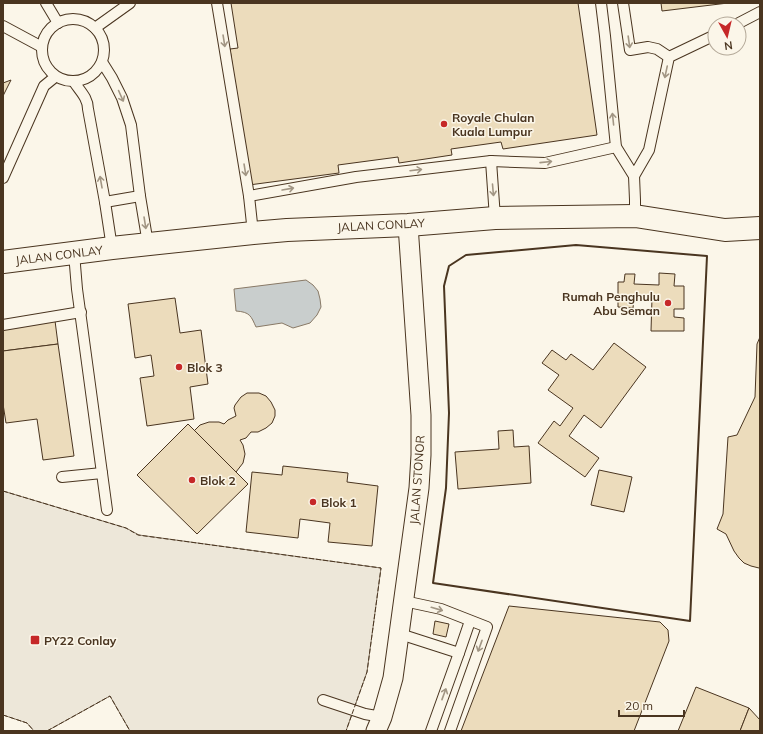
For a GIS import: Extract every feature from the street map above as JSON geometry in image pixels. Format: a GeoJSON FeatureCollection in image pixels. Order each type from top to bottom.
{"type":"FeatureCollection","features":[{"type":"Feature","properties":{"kind":"street","name":"JALAN CONLAY"},"geometry":{"type":"LineString","coordinates":[[3,262],[112,248],[295,229],[408,225],[495,218],[635,216],[725,230],[760,228]]}},
{"type":"Feature","properties":{"kind":"street","name":"JALAN STONOR"},"geometry":{"type":"LineString","coordinates":[[379,724],[393,678],[400,634],[419,488],[421,455],[421,415],[408,225]]}},
{"type":"Feature","properties":{"kind":"lane"},"geometry":{"type":"LineString","coordinates":[[46,3],[58,23]]}},
{"type":"Feature","properties":{"kind":"lane"},"geometry":{"type":"LineString","coordinates":[[94,28],[130,3]]}},
{"type":"Feature","properties":{"kind":"lane"},"geometry":{"type":"LineString","coordinates":[[217,3],[254,233]]}},
{"type":"Feature","properties":{"kind":"lane"},"geometry":{"type":"LineString","coordinates":[[600,3],[605,36],[616,147],[634,176],[635,216]]}},
{"type":"Feature","properties":{"kind":"lane"},"geometry":{"type":"LineString","coordinates":[[623,3],[630,50],[648,47],[657,49],[669,57]]}},
{"type":"Feature","properties":{"kind":"lane"},"geometry":{"type":"LineString","coordinates":[[747,18],[760,12]]}},
{"type":"Feature","properties":{"kind":"lane"},"geometry":{"type":"LineString","coordinates":[[71,19],[83,21],[94,28],[101,38],[104,50],[102,62],[91,76],[74,82],[55,77],[47,69],[43,58],[42,47],[47,33],[58,23],[71,19]]}},
{"type":"Feature","properties":{"kind":"lane"},"geometry":{"type":"LineString","coordinates":[[3,26],[42,47]]}},
{"type":"Feature","properties":{"kind":"lane"},"geometry":{"type":"LineString","coordinates":[[669,57],[707,38]]}},
{"type":"Feature","properties":{"kind":"lane"},"geometry":{"type":"LineString","coordinates":[[634,176],[649,150],[669,57]]}},
{"type":"Feature","properties":{"kind":"lane"},"geometry":{"type":"LineString","coordinates":[[102,62],[122,98],[131,125],[148,244]]}},
{"type":"Feature","properties":{"kind":"lane"},"geometry":{"type":"LineString","coordinates":[[3,178],[44,86],[55,77]]}},
{"type":"Feature","properties":{"kind":"lane"},"geometry":{"type":"LineString","coordinates":[[74,82],[87,99],[88,103],[112,248]]}},
{"type":"Feature","properties":{"kind":"lane"},"geometry":{"type":"LineString","coordinates":[[249,196],[356,177],[491,161],[545,163],[616,147]]}},
{"type":"Feature","properties":{"kind":"lane"},"geometry":{"type":"LineString","coordinates":[[491,161],[495,218]]}},
{"type":"Feature","properties":{"kind":"lane"},"geometry":{"type":"LineString","coordinates":[[105,202],[140,196]]}},
{"type":"Feature","properties":{"kind":"lane"},"geometry":{"type":"LineString","coordinates":[[74,254],[77,289],[107,510]]}},
{"type":"Feature","properties":{"kind":"lane"},"geometry":{"type":"LineString","coordinates":[[3,325],[80,312]]}},
{"type":"Feature","properties":{"kind":"lane"},"geometry":{"type":"LineString","coordinates":[[62,476],[102,473]]}},
{"type":"Feature","properties":{"kind":"lane"},"geometry":{"type":"LineString","coordinates":[[404,601],[441,609],[487,627],[450,731]]}},
{"type":"Feature","properties":{"kind":"lane"},"geometry":{"type":"LineString","coordinates":[[430,731],[470,620]]}},
{"type":"Feature","properties":{"kind":"lane"},"geometry":{"type":"LineString","coordinates":[[400,634],[459,653]]}},
{"type":"Feature","properties":{"kind":"lane"},"geometry":{"type":"LineString","coordinates":[[323,700],[365,714],[379,724]]}},
{"type":"Feature","properties":{"kind":"shaded area"},"geometry":{"type":"Polygon","coordinates":[[[306,280],[318,291],[321,307],[317,315],[310,323],[293,328],[282,323],[256,327],[249,315],[244,312],[236,311],[234,289],[306,280]]]}},
{"type":"Feature","properties":{"kind":"shaded area"},"geometry":{"type":"Polygon","coordinates":[[[3,491],[126,528],[139,535],[381,568],[367,672],[346,731],[130,731],[110,696],[47,731],[34,731],[27,723],[3,715],[3,491]]]}},
{"type":"Feature","properties":{"kind":"building"},"geometry":{"type":"Polygon","coordinates":[[[231,3],[578,3],[597,135],[503,149],[501,142],[451,149],[452,155],[399,163],[398,157],[338,165],[339,173],[249,185],[230,49],[238,48],[231,3]]]}},
{"type":"Feature","properties":{"kind":"building"},"geometry":{"type":"Polygon","coordinates":[[[661,3],[728,3],[662,11],[661,3]]]}},
{"type":"Feature","properties":{"kind":"building"},"geometry":{"type":"Polygon","coordinates":[[[11,80],[3,96],[3,83],[11,80]]]}},
{"type":"Feature","properties":{"kind":"building","name":"Rumah Penghulu Abu Seman"},"geometry":{"type":"Polygon","coordinates":[[[659,273],[675,274],[674,286],[684,286],[684,309],[674,309],[674,317],[684,318],[684,331],[651,331],[652,298],[634,297],[633,308],[618,307],[618,282],[624,282],[625,274],[635,274],[634,284],[659,285],[659,273]]]}},
{"type":"Feature","properties":{"kind":"building","name":"Blok 3"},"geometry":{"type":"Polygon","coordinates":[[[175,298],[180,333],[201,330],[208,384],[190,387],[194,419],[147,426],[140,378],[154,376],[151,355],[135,358],[128,304],[175,298]]]}},
{"type":"Feature","properties":{"kind":"building"},"geometry":{"type":"Polygon","coordinates":[[[54,313],[58,344],[3,351],[3,320],[54,313]]]}},
{"type":"Feature","properties":{"kind":"building"},"geometry":{"type":"Polygon","coordinates":[[[760,337],[759,568],[744,563],[734,551],[726,534],[717,529],[723,514],[728,437],[737,435],[755,397],[757,344],[760,337]]]}},
{"type":"Feature","properties":{"kind":"building"},"geometry":{"type":"Polygon","coordinates":[[[614,343],[646,367],[601,428],[584,415],[569,436],[599,458],[585,477],[538,443],[554,421],[560,426],[573,408],[548,390],[559,375],[542,363],[552,350],[566,360],[571,354],[593,370],[614,343]]]}},
{"type":"Feature","properties":{"kind":"building"},"geometry":{"type":"Polygon","coordinates":[[[58,344],[74,456],[43,460],[37,419],[6,423],[3,404],[3,351],[58,344]]]}},
{"type":"Feature","properties":{"kind":"building"},"geometry":{"type":"Polygon","coordinates":[[[247,393],[259,393],[266,396],[275,410],[275,416],[272,423],[266,428],[258,432],[251,432],[246,438],[240,440],[245,454],[243,463],[236,472],[194,431],[200,425],[209,422],[219,422],[224,424],[236,416],[234,408],[235,405],[241,397],[247,393]]]}},
{"type":"Feature","properties":{"kind":"building","name":"Blok 2"},"geometry":{"type":"Polygon","coordinates":[[[188,424],[248,484],[197,534],[137,475],[188,424]]]}},
{"type":"Feature","properties":{"kind":"building"},"geometry":{"type":"Polygon","coordinates":[[[513,430],[514,447],[529,446],[531,483],[458,489],[455,452],[499,449],[498,431],[513,430]]]}},
{"type":"Feature","properties":{"kind":"building","name":"Blok 1"},"geometry":{"type":"Polygon","coordinates":[[[283,466],[348,473],[347,482],[378,486],[372,546],[328,542],[330,523],[300,519],[298,538],[246,532],[252,472],[282,475],[283,466]]]}},
{"type":"Feature","properties":{"kind":"building"},"geometry":{"type":"Polygon","coordinates":[[[599,470],[632,477],[624,512],[591,505],[599,470]]]}},
{"type":"Feature","properties":{"kind":"building"},"geometry":{"type":"Polygon","coordinates":[[[509,606],[660,622],[668,630],[669,641],[634,731],[461,731],[509,606]]]}},
{"type":"Feature","properties":{"kind":"building"},"geometry":{"type":"Polygon","coordinates":[[[435,621],[449,624],[446,637],[433,634],[435,621]]]}},
{"type":"Feature","properties":{"kind":"building"},"geometry":{"type":"Polygon","coordinates":[[[696,687],[749,708],[740,731],[678,731],[696,687]]]}},
{"type":"Feature","properties":{"kind":"building"},"geometry":{"type":"Polygon","coordinates":[[[749,708],[760,720],[760,731],[740,731],[749,708]]]}},
{"type":"Feature","properties":{"kind":"fence"},"geometry":{"type":"LineString","coordinates":[[3,491],[126,528],[138,535],[381,568],[367,672],[346,731]]}},
{"type":"Feature","properties":{"kind":"fence"},"geometry":{"type":"LineString","coordinates":[[47,731],[110,696],[130,731]]}},
{"type":"Feature","properties":{"kind":"fence"},"geometry":{"type":"LineString","coordinates":[[3,715],[27,723],[34,731]]}},
{"type":"Feature","properties":{"kind":"wall"},"geometry":{"type":"LineString","coordinates":[[576,245],[707,256],[690,621],[433,583],[446,488],[449,413],[444,286],[449,266],[466,255],[576,245]]}},
{"type":"Feature","properties":{"kind":"place","name":"Royale Chulan Kuala Lumpur"},"geometry":{"type":"Point","coordinates":[444,124]}},
{"type":"Feature","properties":{"kind":"place","name":"Rumah Penghulu Abu Seman"},"geometry":{"type":"Point","coordinates":[668,303]}},
{"type":"Feature","properties":{"kind":"place","name":"Blok 3"},"geometry":{"type":"Point","coordinates":[179,367]}},
{"type":"Feature","properties":{"kind":"place","name":"Blok 2"},"geometry":{"type":"Point","coordinates":[192,480]}},
{"type":"Feature","properties":{"kind":"place","name":"Blok 1"},"geometry":{"type":"Point","coordinates":[313,502]}},
{"type":"Feature","properties":{"kind":"place","name":"PY22 Conlay"},"geometry":{"type":"Point","coordinates":[35,640]}}]}
